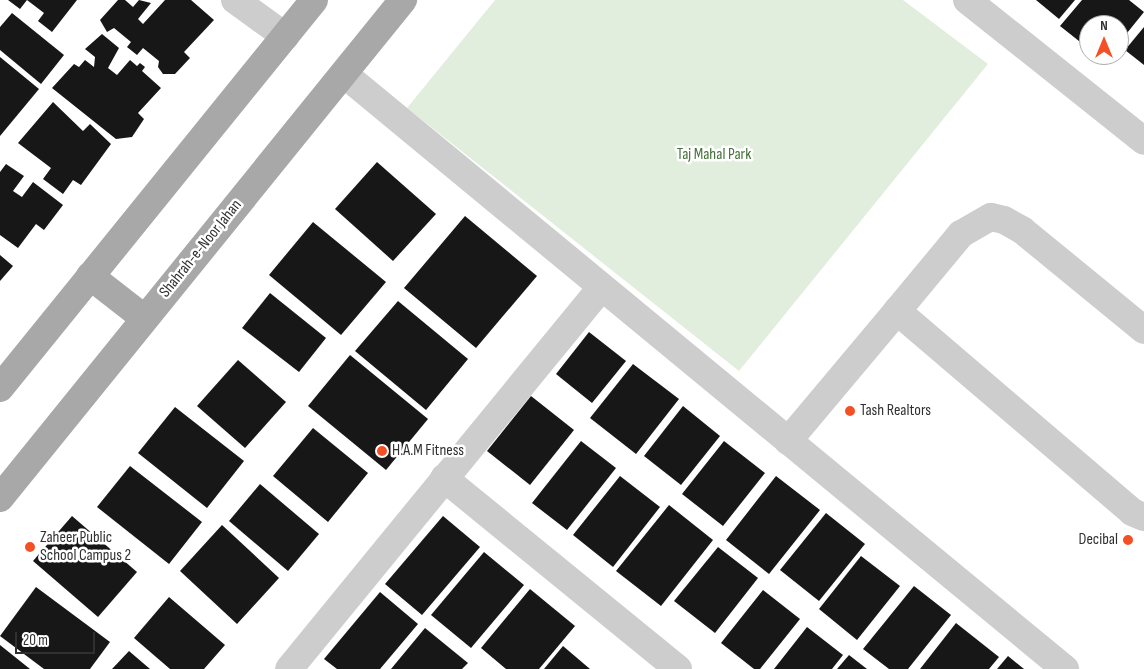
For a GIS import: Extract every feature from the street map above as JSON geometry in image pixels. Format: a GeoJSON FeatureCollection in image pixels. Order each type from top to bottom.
{"type":"FeatureCollection","features":[{"type":"Feature","properties":{"kind":"main road"},"geometry":{"type":"LineString","coordinates":[[0,388],[314,0]]}},
{"type":"Feature","properties":{"kind":"main road","name":"Shahrah-e-Noor Jahan"},"geometry":{"type":"LineString","coordinates":[[0,498],[402,0]]}},
{"type":"Feature","properties":{"kind":"main road"},"geometry":{"type":"LineString","coordinates":[[90,276],[144,318]]}},
{"type":"Feature","properties":{"kind":"street"},"geometry":{"type":"LineString","coordinates":[[235,0],[285,36]]}},
{"type":"Feature","properties":{"kind":"street"},"geometry":{"type":"LineString","coordinates":[[967,0],[1144,141]]}},
{"type":"Feature","properties":{"kind":"street"},"geometry":{"type":"LineString","coordinates":[[344,74],[1065,669]]}},
{"type":"Feature","properties":{"kind":"street"},"geometry":{"type":"LineString","coordinates":[[788,441],[961,234],[991,217],[1004,220],[1022,230],[1144,330]]}},
{"type":"Feature","properties":{"kind":"street"},"geometry":{"type":"LineString","coordinates":[[296,667],[444,478],[601,288]]}},
{"type":"Feature","properties":{"kind":"street"},"geometry":{"type":"LineString","coordinates":[[897,311],[1132,512],[1144,517]]}},
{"type":"Feature","properties":{"kind":"street"},"geometry":{"type":"LineString","coordinates":[[444,478],[678,669]]}},
{"type":"Feature","properties":{"kind":"green space","name":"Taj Mahal Park"},"geometry":{"type":"Polygon","coordinates":[[[495,0],[903,0],[988,64],[739,371],[407,108],[495,0]]]}},
{"type":"Feature","properties":{"kind":"building"},"geometry":{"type":"Polygon","coordinates":[[[8,0],[27,0],[20,9],[8,0]]]}},
{"type":"Feature","properties":{"kind":"building"},"geometry":{"type":"Polygon","coordinates":[[[27,0],[77,0],[52,32],[38,21],[44,13],[27,0]]]}},
{"type":"Feature","properties":{"kind":"building"},"geometry":{"type":"Polygon","coordinates":[[[118,0],[125,0],[133,7],[139,0],[151,3],[138,19],[143,24],[165,0],[191,0],[214,20],[184,52],[190,58],[175,74],[163,74],[158,67],[159,61],[143,48],[137,55],[127,47],[131,42],[114,28],[107,32],[100,20],[118,0]]]}},
{"type":"Feature","properties":{"kind":"building"},"geometry":{"type":"Polygon","coordinates":[[[1036,0],[1075,0],[1059,19],[1036,0]]]}},
{"type":"Feature","properties":{"kind":"building"},"geometry":{"type":"Polygon","coordinates":[[[1082,0],[1129,0],[1144,12],[1129,31],[1129,15],[1079,15],[1079,41],[1060,26],[1082,0]]]}},
{"type":"Feature","properties":{"kind":"building"},"geometry":{"type":"Polygon","coordinates":[[[12,13],[64,55],[41,84],[0,50],[0,27],[12,13]]]}},
{"type":"Feature","properties":{"kind":"building"},"geometry":{"type":"Polygon","coordinates":[[[1144,27],[1144,65],[1129,53],[1129,45],[1144,27]]]}},
{"type":"Feature","properties":{"kind":"building"},"geometry":{"type":"Polygon","coordinates":[[[102,34],[119,48],[108,68],[117,75],[130,60],[137,66],[140,63],[145,67],[142,71],[161,88],[138,113],[144,119],[132,137],[116,139],[52,88],[74,64],[79,67],[85,60],[94,67],[95,57],[85,49],[102,34]]]}},
{"type":"Feature","properties":{"kind":"building"},"geometry":{"type":"Polygon","coordinates":[[[0,57],[39,89],[0,136],[0,57]]]}},
{"type":"Feature","properties":{"kind":"building"},"geometry":{"type":"Polygon","coordinates":[[[53,102],[83,131],[90,124],[111,144],[81,185],[73,180],[63,194],[43,179],[51,168],[18,143],[53,102]]]}},
{"type":"Feature","properties":{"kind":"building"},"geometry":{"type":"Polygon","coordinates":[[[377,162],[436,214],[393,261],[335,209],[377,162]]]}},
{"type":"Feature","properties":{"kind":"building"},"geometry":{"type":"Polygon","coordinates":[[[6,164],[24,176],[13,191],[22,197],[33,182],[63,205],[44,230],[36,224],[18,248],[0,235],[0,172],[6,164]]]}},
{"type":"Feature","properties":{"kind":"building"},"geometry":{"type":"Polygon","coordinates":[[[465,216],[537,276],[476,348],[404,288],[465,216]]]}},
{"type":"Feature","properties":{"kind":"building"},"geometry":{"type":"Polygon","coordinates":[[[313,222],[386,282],[341,335],[269,275],[313,222]]]}},
{"type":"Feature","properties":{"kind":"building"},"geometry":{"type":"Polygon","coordinates":[[[0,255],[13,266],[0,281],[0,255]]]}},
{"type":"Feature","properties":{"kind":"building"},"geometry":{"type":"Polygon","coordinates":[[[270,293],[326,338],[299,372],[242,328],[270,293]]]}},
{"type":"Feature","properties":{"kind":"building"},"geometry":{"type":"Polygon","coordinates":[[[398,301],[468,359],[426,410],[355,351],[398,301]]]}},
{"type":"Feature","properties":{"kind":"building"},"geometry":{"type":"Polygon","coordinates":[[[589,332],[626,361],[592,403],[556,374],[589,332]]]}},
{"type":"Feature","properties":{"kind":"building"},"geometry":{"type":"Polygon","coordinates":[[[350,355],[428,419],[386,470],[308,406],[350,355]]]}},
{"type":"Feature","properties":{"kind":"building"},"geometry":{"type":"Polygon","coordinates":[[[238,360],[286,402],[245,448],[197,406],[238,360]]]}},
{"type":"Feature","properties":{"kind":"building"},"geometry":{"type":"Polygon","coordinates":[[[633,364],[679,399],[636,454],[590,418],[633,364]]]}},
{"type":"Feature","properties":{"kind":"building"},"geometry":{"type":"Polygon","coordinates":[[[531,396],[574,430],[530,485],[487,451],[531,396]]]}},
{"type":"Feature","properties":{"kind":"building"},"geometry":{"type":"Polygon","coordinates":[[[683,406],[720,436],[681,485],[644,456],[683,406]]]}},
{"type":"Feature","properties":{"kind":"building"},"geometry":{"type":"Polygon","coordinates":[[[175,407],[244,461],[207,508],[138,453],[175,407]]]}},
{"type":"Feature","properties":{"kind":"building"},"geometry":{"type":"Polygon","coordinates":[[[313,428],[368,473],[328,522],[273,476],[313,428]]]}},
{"type":"Feature","properties":{"kind":"building"},"geometry":{"type":"Polygon","coordinates":[[[581,441],[616,468],[567,530],[532,503],[581,441]]]}},
{"type":"Feature","properties":{"kind":"building"},"geometry":{"type":"Polygon","coordinates":[[[724,441],[765,473],[723,526],[682,494],[724,441]]]}},
{"type":"Feature","properties":{"kind":"building"},"geometry":{"type":"Polygon","coordinates":[[[130,466],[202,522],[169,564],[97,507],[130,466]]]}},
{"type":"Feature","properties":{"kind":"building"},"geometry":{"type":"Polygon","coordinates":[[[620,476],[660,507],[613,567],[573,535],[620,476]]]}},
{"type":"Feature","properties":{"kind":"building"},"geometry":{"type":"Polygon","coordinates":[[[776,476],[820,510],[769,574],[726,540],[776,476]]]}},
{"type":"Feature","properties":{"kind":"building"},"geometry":{"type":"Polygon","coordinates":[[[260,484],[319,534],[288,571],[229,521],[260,484]]]}},
{"type":"Feature","properties":{"kind":"building"},"geometry":{"type":"Polygon","coordinates":[[[669,505],[713,540],[661,606],[616,571],[669,505]]]}},
{"type":"Feature","properties":{"kind":"building"},"geometry":{"type":"Polygon","coordinates":[[[826,513],[865,544],[819,601],[780,570],[826,513]]]}},
{"type":"Feature","properties":{"kind":"building"},"geometry":{"type":"Polygon","coordinates":[[[72,516],[137,572],[98,617],[33,561],[72,516]]]}},
{"type":"Feature","properties":{"kind":"building"},"geometry":{"type":"Polygon","coordinates":[[[443,516],[480,547],[422,615],[385,584],[443,516]]]}},
{"type":"Feature","properties":{"kind":"building"},"geometry":{"type":"Polygon","coordinates":[[[222,525],[279,578],[237,624],[180,571],[222,525]]]}},
{"type":"Feature","properties":{"kind":"building"},"geometry":{"type":"Polygon","coordinates":[[[718,547],[758,578],[715,633],[674,601],[718,547]]]}},
{"type":"Feature","properties":{"kind":"building"},"geometry":{"type":"Polygon","coordinates":[[[484,552],[524,585],[471,648],[431,615],[484,552]]]}},
{"type":"Feature","properties":{"kind":"building"},"geometry":{"type":"Polygon","coordinates":[[[861,556],[900,586],[857,640],[819,609],[861,556]]]}},
{"type":"Feature","properties":{"kind":"building"},"geometry":{"type":"Polygon","coordinates":[[[914,586],[951,615],[908,669],[889,669],[863,649],[914,586]]]}},
{"type":"Feature","properties":{"kind":"building"},"geometry":{"type":"Polygon","coordinates":[[[36,587],[110,642],[90,669],[44,669],[0,636],[36,587]]]}},
{"type":"Feature","properties":{"kind":"building"},"geometry":{"type":"Polygon","coordinates":[[[530,589],[575,626],[539,669],[506,669],[481,648],[530,589]]]}},
{"type":"Feature","properties":{"kind":"building"},"geometry":{"type":"Polygon","coordinates":[[[763,590],[800,619],[760,669],[754,669],[721,643],[763,590]]]}},
{"type":"Feature","properties":{"kind":"building"},"geometry":{"type":"Polygon","coordinates":[[[380,592],[418,624],[380,669],[337,669],[324,659],[380,592]]]}},
{"type":"Feature","properties":{"kind":"building"},"geometry":{"type":"Polygon","coordinates":[[[169,597],[225,645],[204,669],[170,669],[134,638],[169,597]]]}},
{"type":"Feature","properties":{"kind":"building"},"geometry":{"type":"Polygon","coordinates":[[[956,623],[999,657],[989,669],[920,669],[956,623]]]}},
{"type":"Feature","properties":{"kind":"building"},"geometry":{"type":"Polygon","coordinates":[[[807,627],[843,655],[832,669],[774,669],[807,627]]]}},
{"type":"Feature","properties":{"kind":"building"},"geometry":{"type":"Polygon","coordinates":[[[425,628],[468,663],[462,669],[391,669],[425,628]]]}},
{"type":"Feature","properties":{"kind":"building"},"geometry":{"type":"Polygon","coordinates":[[[0,645],[30,669],[0,669],[0,645]]]}},
{"type":"Feature","properties":{"kind":"building"},"geometry":{"type":"Polygon","coordinates":[[[563,646],[590,669],[544,669],[563,646]]]}},
{"type":"Feature","properties":{"kind":"building"},"geometry":{"type":"Polygon","coordinates":[[[129,651],[150,669],[112,669],[129,651]]]}},
{"type":"Feature","properties":{"kind":"building"},"geometry":{"type":"Polygon","coordinates":[[[849,655],[867,669],[837,669],[849,655]]]}},
{"type":"Feature","properties":{"kind":"building"},"geometry":{"type":"Polygon","coordinates":[[[1008,656],[1024,669],[997,669],[1008,656]]]}},
{"type":"Feature","properties":{"kind":"place","name":"Tash Realtors"},"geometry":{"type":"Point","coordinates":[850,411]}},
{"type":"Feature","properties":{"kind":"place","name":"H.A.M Fitness"},"geometry":{"type":"Point","coordinates":[382,451]}},
{"type":"Feature","properties":{"kind":"place","name":"Decibal"},"geometry":{"type":"Point","coordinates":[1128,540]}},
{"type":"Feature","properties":{"kind":"place","name":"Zaheer Public School Campus 2"},"geometry":{"type":"Point","coordinates":[30,547]}}]}
